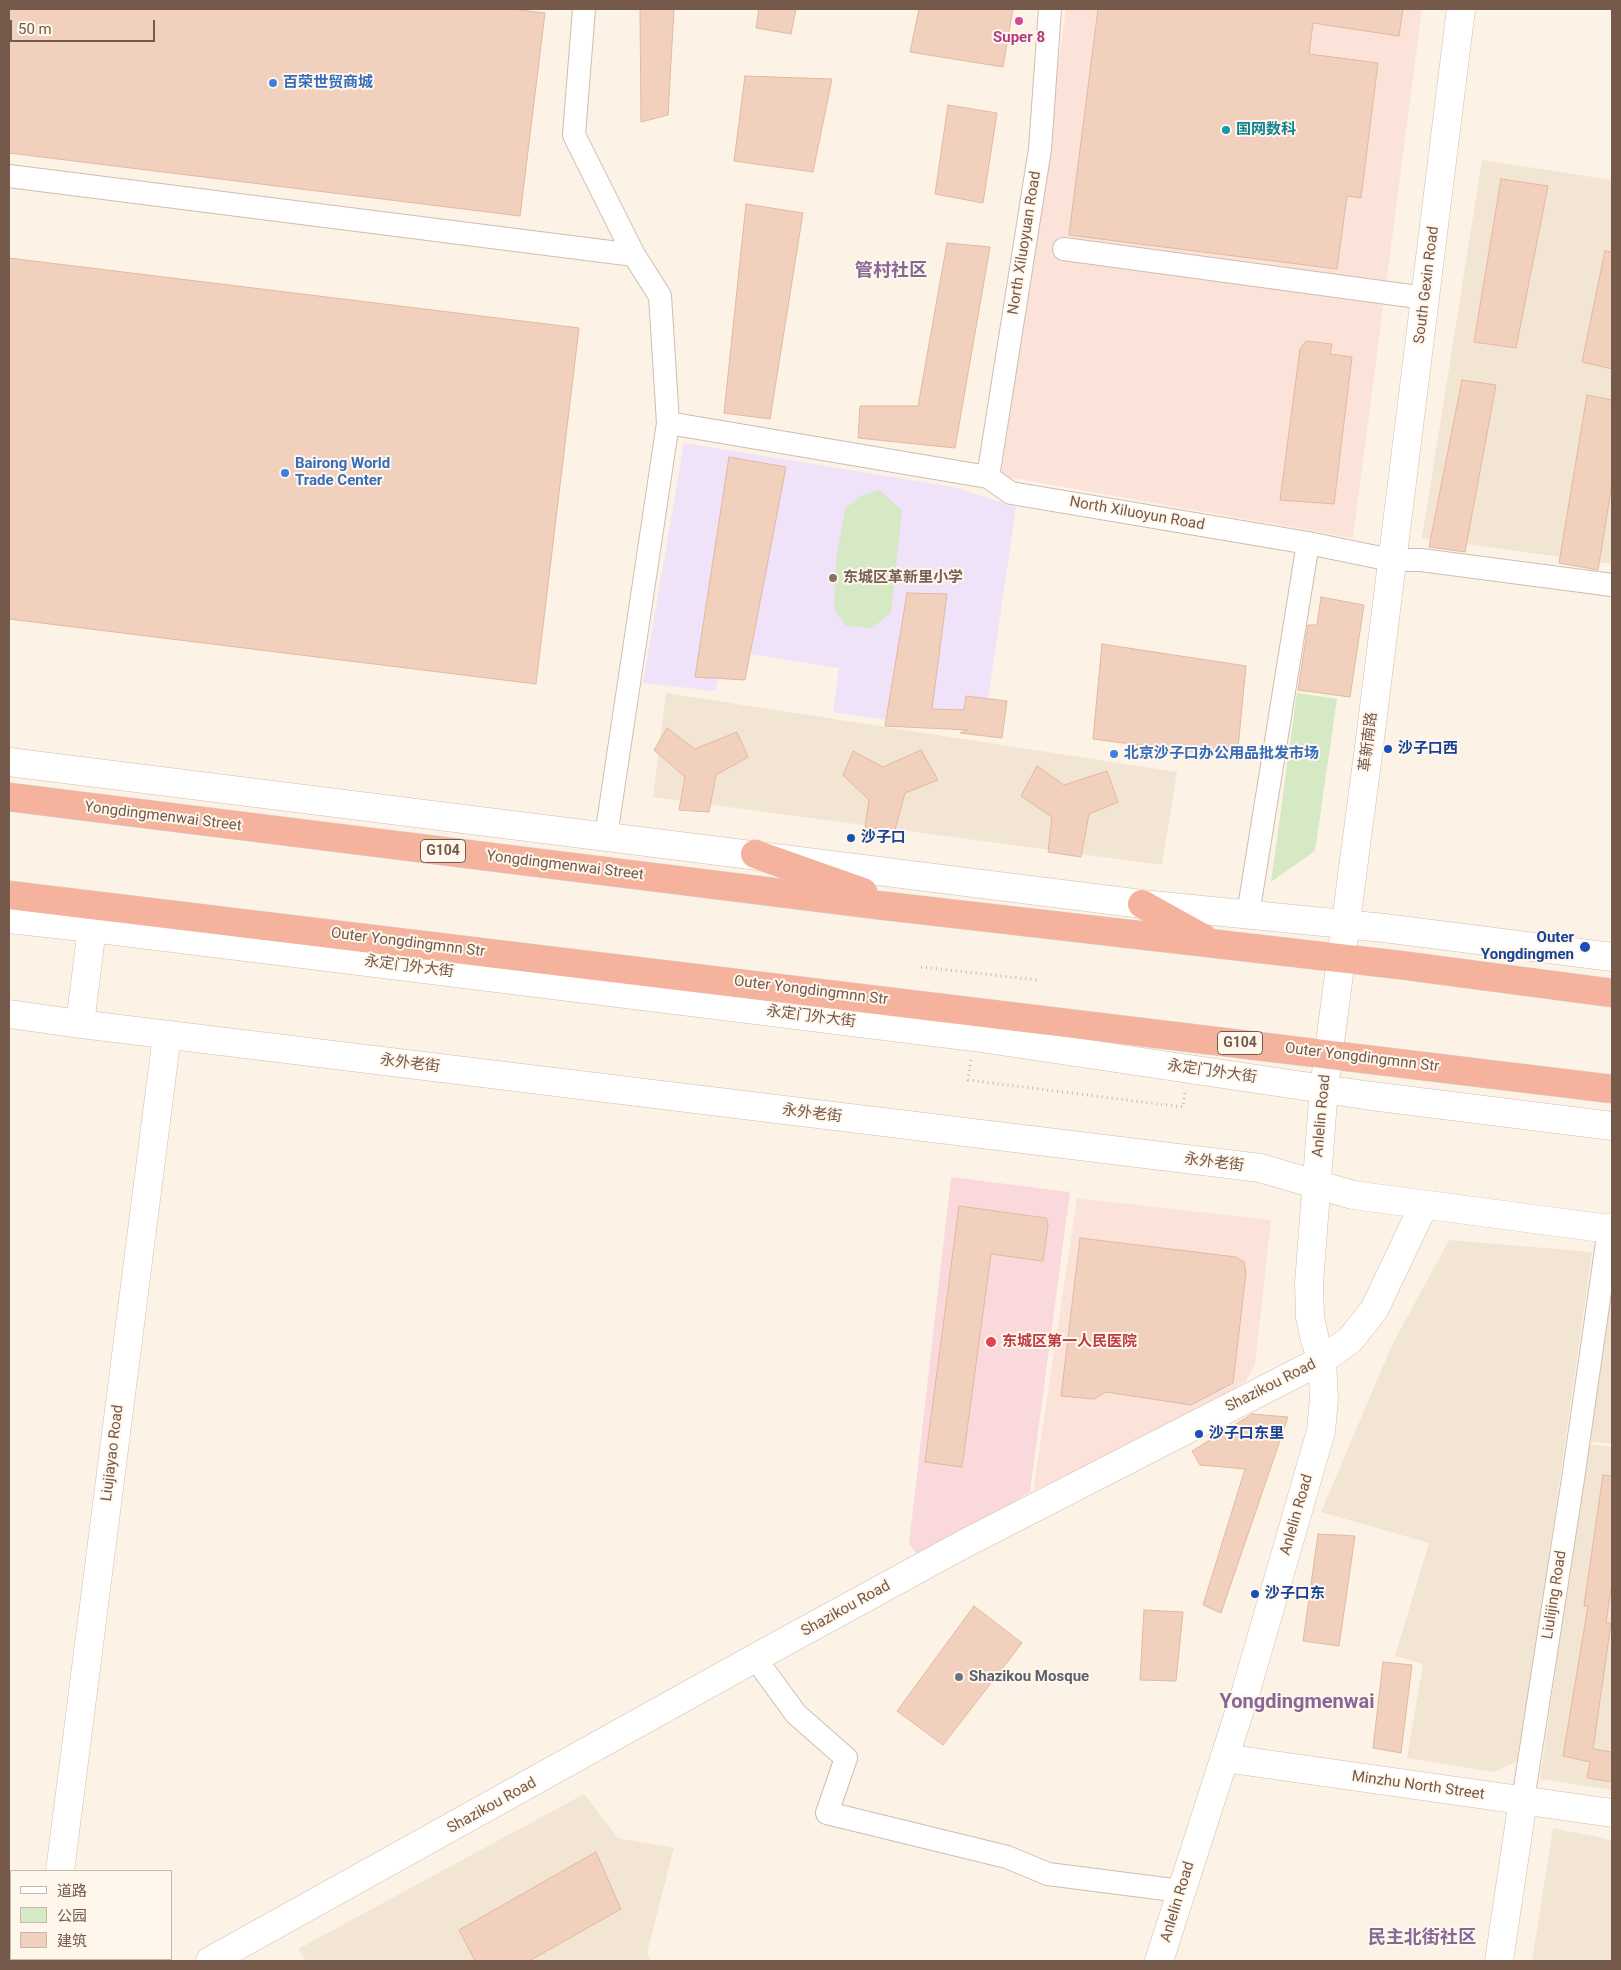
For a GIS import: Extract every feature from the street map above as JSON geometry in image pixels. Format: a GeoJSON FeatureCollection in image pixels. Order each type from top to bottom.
{"type":"FeatureCollection","features":[{"type":"Feature","properties":{"kind":"highway","name":"Yongdingmenwai Street"},"geometry":{"type":"LineString","coordinates":[[9,798],[914,909]]}},
{"type":"Feature","properties":{"kind":"highway"},"geometry":{"type":"LineString","coordinates":[[755,854],[914,909]]}},
{"type":"Feature","properties":{"kind":"highway","name":"Outer Yongdingmnn Str"},"geometry":{"type":"LineString","coordinates":[[9,895],[1612,1089]]}},
{"type":"Feature","properties":{"kind":"highway"},"geometry":{"type":"LineString","coordinates":[[1142,904],[1214,944]]}},
{"type":"Feature","properties":{"kind":"highway","name":"G104"},"geometry":{"type":"LineString","coordinates":[[914,909],[1341,958],[1612,993]]}},
{"type":"Feature","properties":{"kind":"street"},"geometry":{"type":"LineString","coordinates":[[584,9],[574,135],[634,255],[660,296],[668,423],[606,836]]}},
{"type":"Feature","properties":{"kind":"street","name":"North Xiluoyuan Road"},"geometry":{"type":"LineString","coordinates":[[988,477],[1040,149],[1050,9]]}},
{"type":"Feature","properties":{"kind":"street","name":"South Gexin Road"},"geometry":{"type":"LineString","coordinates":[[1391,560],[1461,9]]}},
{"type":"Feature","properties":{"kind":"street"},"geometry":{"type":"LineString","coordinates":[[9,176],[634,255]]}},
{"type":"Feature","properties":{"kind":"street"},"geometry":{"type":"LineString","coordinates":[[1064,249],[1425,298]]}},
{"type":"Feature","properties":{"kind":"street","name":"North Xiluoyun Road"},"geometry":{"type":"LineString","coordinates":[[668,423],[988,477],[1011,493],[1308,543],[1391,560],[1421,560],[1612,585]]}},
{"type":"Feature","properties":{"kind":"street"},"geometry":{"type":"LineString","coordinates":[[1248,914],[1308,543]]}},
{"type":"Feature","properties":{"kind":"street","name":"革新南路"},"geometry":{"type":"LineString","coordinates":[[1341,958],[1391,560]]}},
{"type":"Feature","properties":{"kind":"street"},"geometry":{"type":"LineString","coordinates":[[9,762],[1142,904],[1345,924],[1612,957]]}},
{"type":"Feature","properties":{"kind":"street","name":"永定门外大街"},"geometry":{"type":"LineString","coordinates":[[9,919],[974,1037],[1324,1088],[1612,1126]]}},
{"type":"Feature","properties":{"kind":"street"},"geometry":{"type":"LineString","coordinates":[[80,1024],[92,928]]}},
{"type":"Feature","properties":{"kind":"street","name":"Anlelin Road"},"geometry":{"type":"LineString","coordinates":[[1159,1961],[1271,1610],[1321,1431],[1324,1399],[1322,1360],[1310,1317],[1309,1283],[1324,1088],[1341,958]]}},
{"type":"Feature","properties":{"kind":"street","name":"永外老街"},"geometry":{"type":"LineString","coordinates":[[9,1014],[167,1035],[1260,1168],[1353,1195],[1611,1228]]}},
{"type":"Feature","properties":{"kind":"street","name":"Liujiayao Road"},"geometry":{"type":"LineString","coordinates":[[60,1870],[167,1035]]}},
{"type":"Feature","properties":{"kind":"street","name":"Shazikou Road"},"geometry":{"type":"LineString","coordinates":[[210,1961],[962,1545],[1322,1360],[1350,1340],[1374,1310],[1424,1204]]}},
{"type":"Feature","properties":{"kind":"street","name":"Liulijing Road"},"geometry":{"type":"LineString","coordinates":[[1499,1961],[1611,1228]]}},
{"type":"Feature","properties":{"kind":"street"},"geometry":{"type":"LineString","coordinates":[[755,1658],[796,1714],[846,1758],[826,1813],[1007,1858],[1048,1874],[1181,1891]]}},
{"type":"Feature","properties":{"kind":"street","name":"Minzhu North Street"},"geometry":{"type":"LineString","coordinates":[[1224,1758],[1612,1813]]}},
{"type":"Feature","properties":{"kind":"path"},"geometry":{"type":"LineString","coordinates":[[921,967],[1038,980]]}},
{"type":"Feature","properties":{"kind":"path"},"geometry":{"type":"LineString","coordinates":[[968,1080],[1183,1107]]}},
{"type":"Feature","properties":{"kind":"shaded area"},"geometry":{"type":"Polygon","coordinates":[[[1066,9],[1422,9],[1353,538],[1001,476],[1066,9]]]}},
{"type":"Feature","properties":{"kind":"shaded area"},"geometry":{"type":"Polygon","coordinates":[[[1482,160],[1612,180],[1612,564],[1422,538],[1482,160]]]}},
{"type":"Feature","properties":{"kind":"shaded area","name":"东城区革新里小学"},"geometry":{"type":"Polygon","coordinates":[[[684,443],[954,487],[1016,507],[983,734],[833,712],[839,668],[725,650],[715,691],[643,683],[684,443]]]}},
{"type":"Feature","properties":{"kind":"shaded area"},"geometry":{"type":"Polygon","coordinates":[[[666,693],[1177,772],[1162,865],[653,797],[666,693]]]}},
{"type":"Feature","properties":{"kind":"shaded area","name":"东城区第一人民医院"},"geometry":{"type":"Polygon","coordinates":[[[951,1177],[1070,1192],[1030,1492],[920,1558],[909,1544],[951,1177]]]}},
{"type":"Feature","properties":{"kind":"shaded area"},"geometry":{"type":"Polygon","coordinates":[[[1077,1198],[1271,1220],[1255,1365],[1246,1381],[1189,1417],[1033,1491],[1077,1198]]]}},
{"type":"Feature","properties":{"kind":"shaded area"},"geometry":{"type":"Polygon","coordinates":[[[1449,1240],[1592,1252],[1520,1760],[1494,1772],[1407,1758],[1423,1664],[1395,1656],[1429,1543],[1321,1512],[1392,1345],[1449,1240]]]}},
{"type":"Feature","properties":{"kind":"shaded area"},"geometry":{"type":"Polygon","coordinates":[[[1612,1280],[1612,1444],[1585,1441],[1612,1280]]]}},
{"type":"Feature","properties":{"kind":"shaded area"},"geometry":{"type":"Polygon","coordinates":[[[1588,1444],[1612,1447],[1612,1790],[1540,1779],[1588,1444]]]}},
{"type":"Feature","properties":{"kind":"shaded area"},"geometry":{"type":"Polygon","coordinates":[[[584,1794],[618,1838],[674,1848],[647,1953],[651,1961],[306,1961],[298,1949],[584,1794]]]}},
{"type":"Feature","properties":{"kind":"shaded area"},"geometry":{"type":"Polygon","coordinates":[[[1553,1828],[1612,1840],[1612,1961],[1532,1961],[1553,1828]]]}},
{"type":"Feature","properties":{"kind":"green space"},"geometry":{"type":"Polygon","coordinates":[[[879,490],[902,510],[891,613],[872,628],[846,626],[834,609],[836,559],[845,509],[860,496],[879,490]]]}},
{"type":"Feature","properties":{"kind":"green space"},"geometry":{"type":"Polygon","coordinates":[[[1297,693],[1337,699],[1315,851],[1271,882],[1297,693]]]}},
{"type":"Feature","properties":{"kind":"building","name":"百荣世贸商城"},"geometry":{"type":"Polygon","coordinates":[[[9,9],[511,9],[545,13],[520,216],[9,153],[9,9]]]}},
{"type":"Feature","properties":{"kind":"building"},"geometry":{"type":"Polygon","coordinates":[[[640,9],[674,9],[668,115],[641,122],[640,9]]]}},
{"type":"Feature","properties":{"kind":"building"},"geometry":{"type":"Polygon","coordinates":[[[759,9],[796,9],[791,34],[756,28],[759,9]]]}},
{"type":"Feature","properties":{"kind":"building"},"geometry":{"type":"Polygon","coordinates":[[[919,9],[1013,9],[1003,67],[910,52],[919,9]]]}},
{"type":"Feature","properties":{"kind":"building","name":"国网数科"},"geometry":{"type":"Polygon","coordinates":[[[1098,9],[1403,9],[1399,36],[1313,23],[1309,54],[1378,63],[1361,198],[1347,196],[1337,269],[1069,235],[1098,9]]]}},
{"type":"Feature","properties":{"kind":"building"},"geometry":{"type":"Polygon","coordinates":[[[745,76],[832,79],[813,172],[734,161],[745,76]]]}},
{"type":"Feature","properties":{"kind":"building"},"geometry":{"type":"Polygon","coordinates":[[[948,105],[997,113],[983,203],[935,194],[948,105]]]}},
{"type":"Feature","properties":{"kind":"building"},"geometry":{"type":"Polygon","coordinates":[[[1501,179],[1548,186],[1516,348],[1474,342],[1501,179]]]}},
{"type":"Feature","properties":{"kind":"building"},"geometry":{"type":"Polygon","coordinates":[[[746,204],[803,213],[770,419],[724,413],[746,204]]]}},
{"type":"Feature","properties":{"kind":"building"},"geometry":{"type":"Polygon","coordinates":[[[947,243],[990,247],[955,448],[858,438],[860,406],[918,406],[947,243]]]}},
{"type":"Feature","properties":{"kind":"building"},"geometry":{"type":"Polygon","coordinates":[[[1605,251],[1612,252],[1612,369],[1582,362],[1605,251]]]}},
{"type":"Feature","properties":{"kind":"building","name":"Bairong World Trade Center"},"geometry":{"type":"Polygon","coordinates":[[[9,258],[579,328],[536,684],[9,619],[9,258]]]}},
{"type":"Feature","properties":{"kind":"building"},"geometry":{"type":"Polygon","coordinates":[[[1306,341],[1332,344],[1330,354],[1352,357],[1334,504],[1280,500],[1300,349],[1306,341]]]}},
{"type":"Feature","properties":{"kind":"building"},"geometry":{"type":"Polygon","coordinates":[[[1462,380],[1496,385],[1465,552],[1429,547],[1462,380]]]}},
{"type":"Feature","properties":{"kind":"building"},"geometry":{"type":"Polygon","coordinates":[[[1587,395],[1612,400],[1612,484],[1598,570],[1559,563],[1587,395]]]}},
{"type":"Feature","properties":{"kind":"building"},"geometry":{"type":"Polygon","coordinates":[[[729,457],[786,467],[745,680],[695,677],[729,457]]]}},
{"type":"Feature","properties":{"kind":"building"},"geometry":{"type":"Polygon","coordinates":[[[907,593],[947,594],[932,709],[964,710],[966,696],[1007,701],[1002,738],[960,733],[968,730],[885,726],[907,593]]]}},
{"type":"Feature","properties":{"kind":"building"},"geometry":{"type":"Polygon","coordinates":[[[1321,597],[1364,605],[1350,697],[1298,690],[1308,625],[1317,625],[1321,597]]]}},
{"type":"Feature","properties":{"kind":"building"},"geometry":{"type":"Polygon","coordinates":[[[1102,644],[1246,666],[1237,758],[1093,739],[1102,644]]]}},
{"type":"Feature","properties":{"kind":"building"},"geometry":{"type":"Polygon","coordinates":[[[667,728],[695,749],[737,732],[748,757],[716,775],[709,812],[679,810],[685,777],[654,750],[667,728]]]}},
{"type":"Feature","properties":{"kind":"building"},"geometry":{"type":"Polygon","coordinates":[[[921,750],[938,780],[905,793],[895,830],[865,827],[869,800],[843,775],[853,751],[883,767],[921,750]]]}},
{"type":"Feature","properties":{"kind":"building"},"geometry":{"type":"Polygon","coordinates":[[[1037,766],[1064,785],[1107,771],[1118,802],[1089,814],[1081,857],[1048,852],[1052,817],[1021,796],[1037,766]]]}},
{"type":"Feature","properties":{"kind":"building"},"geometry":{"type":"Polygon","coordinates":[[[959,1206],[1046,1218],[1048,1225],[1043,1261],[991,1254],[962,1467],[925,1462],[959,1206]]]}},
{"type":"Feature","properties":{"kind":"building"},"geometry":{"type":"Polygon","coordinates":[[[1080,1238],[1236,1257],[1244,1262],[1246,1273],[1233,1383],[1191,1405],[1106,1392],[1094,1399],[1061,1396],[1080,1238]]]}},
{"type":"Feature","properties":{"kind":"building"},"geometry":{"type":"Polygon","coordinates":[[[1252,1414],[1288,1417],[1221,1613],[1203,1605],[1245,1469],[1200,1465],[1192,1451],[1252,1414]]]}},
{"type":"Feature","properties":{"kind":"building"},"geometry":{"type":"Polygon","coordinates":[[[1603,1475],[1612,1476],[1612,1581],[1606,1623],[1611,1623],[1593,1749],[1612,1752],[1612,1782],[1587,1778],[1590,1762],[1563,1756],[1588,1606],[1584,1606],[1603,1475]]]}},
{"type":"Feature","properties":{"kind":"building"},"geometry":{"type":"Polygon","coordinates":[[[1318,1534],[1355,1536],[1339,1646],[1303,1641],[1318,1534]]]}},
{"type":"Feature","properties":{"kind":"building","name":"Shazikou Mosque"},"geometry":{"type":"Polygon","coordinates":[[[974,1606],[1022,1643],[943,1745],[897,1711],[974,1606]]]}},
{"type":"Feature","properties":{"kind":"building"},"geometry":{"type":"Polygon","coordinates":[[[1144,1610],[1183,1612],[1176,1681],[1140,1680],[1144,1610]]]}},
{"type":"Feature","properties":{"kind":"building"},"geometry":{"type":"Polygon","coordinates":[[[1383,1662],[1412,1665],[1401,1753],[1373,1748],[1383,1662]]]}},
{"type":"Feature","properties":{"kind":"building"},"geometry":{"type":"Polygon","coordinates":[[[596,1852],[621,1909],[529,1961],[475,1961],[459,1930],[596,1852]]]}},
{"type":"Feature","properties":{"kind":"place","name":"Super 8"},"geometry":{"type":"Point","coordinates":[1019,21]}},
{"type":"Feature","properties":{"kind":"place","name":"百荣世贸商城"},"geometry":{"type":"Point","coordinates":[273,83]}},
{"type":"Feature","properties":{"kind":"place","name":"国网数科"},"geometry":{"type":"Point","coordinates":[1226,130]}},
{"type":"Feature","properties":{"kind":"place","name":"Bairong World Trade Center"},"geometry":{"type":"Point","coordinates":[285,473]}},
{"type":"Feature","properties":{"kind":"place","name":"东城区革新里小学"},"geometry":{"type":"Point","coordinates":[833,578]}},
{"type":"Feature","properties":{"kind":"place","name":"沙子口西"},"geometry":{"type":"Point","coordinates":[1388,749]}},
{"type":"Feature","properties":{"kind":"place","name":"北京沙子口办公用品批发市场"},"geometry":{"type":"Point","coordinates":[1114,754]}},
{"type":"Feature","properties":{"kind":"place","name":"沙子口"},"geometry":{"type":"Point","coordinates":[851,838]}},
{"type":"Feature","properties":{"kind":"place","name":"Outer Yongdingmen"},"geometry":{"type":"Point","coordinates":[1585,947]}},
{"type":"Feature","properties":{"kind":"place","name":"东城区第一人民医院"},"geometry":{"type":"Point","coordinates":[991,1342]}},
{"type":"Feature","properties":{"kind":"place","name":"沙子口东里"},"geometry":{"type":"Point","coordinates":[1199,1434]}},
{"type":"Feature","properties":{"kind":"place","name":"沙子口东"},"geometry":{"type":"Point","coordinates":[1255,1594]}},
{"type":"Feature","properties":{"kind":"place","name":"Shazikou Mosque"},"geometry":{"type":"Point","coordinates":[959,1677]}},
{"type":"Feature","properties":{"kind":"district","name":"管村社区"},"geometry":{"type":"Point","coordinates":[891,271]}},
{"type":"Feature","properties":{"kind":"district","name":"Yongdingmenwai"},"geometry":{"type":"Point","coordinates":[1297,1703]}},
{"type":"Feature","properties":{"kind":"district","name":"民主北街社区"},"geometry":{"type":"Point","coordinates":[1422,1938]}}]}
